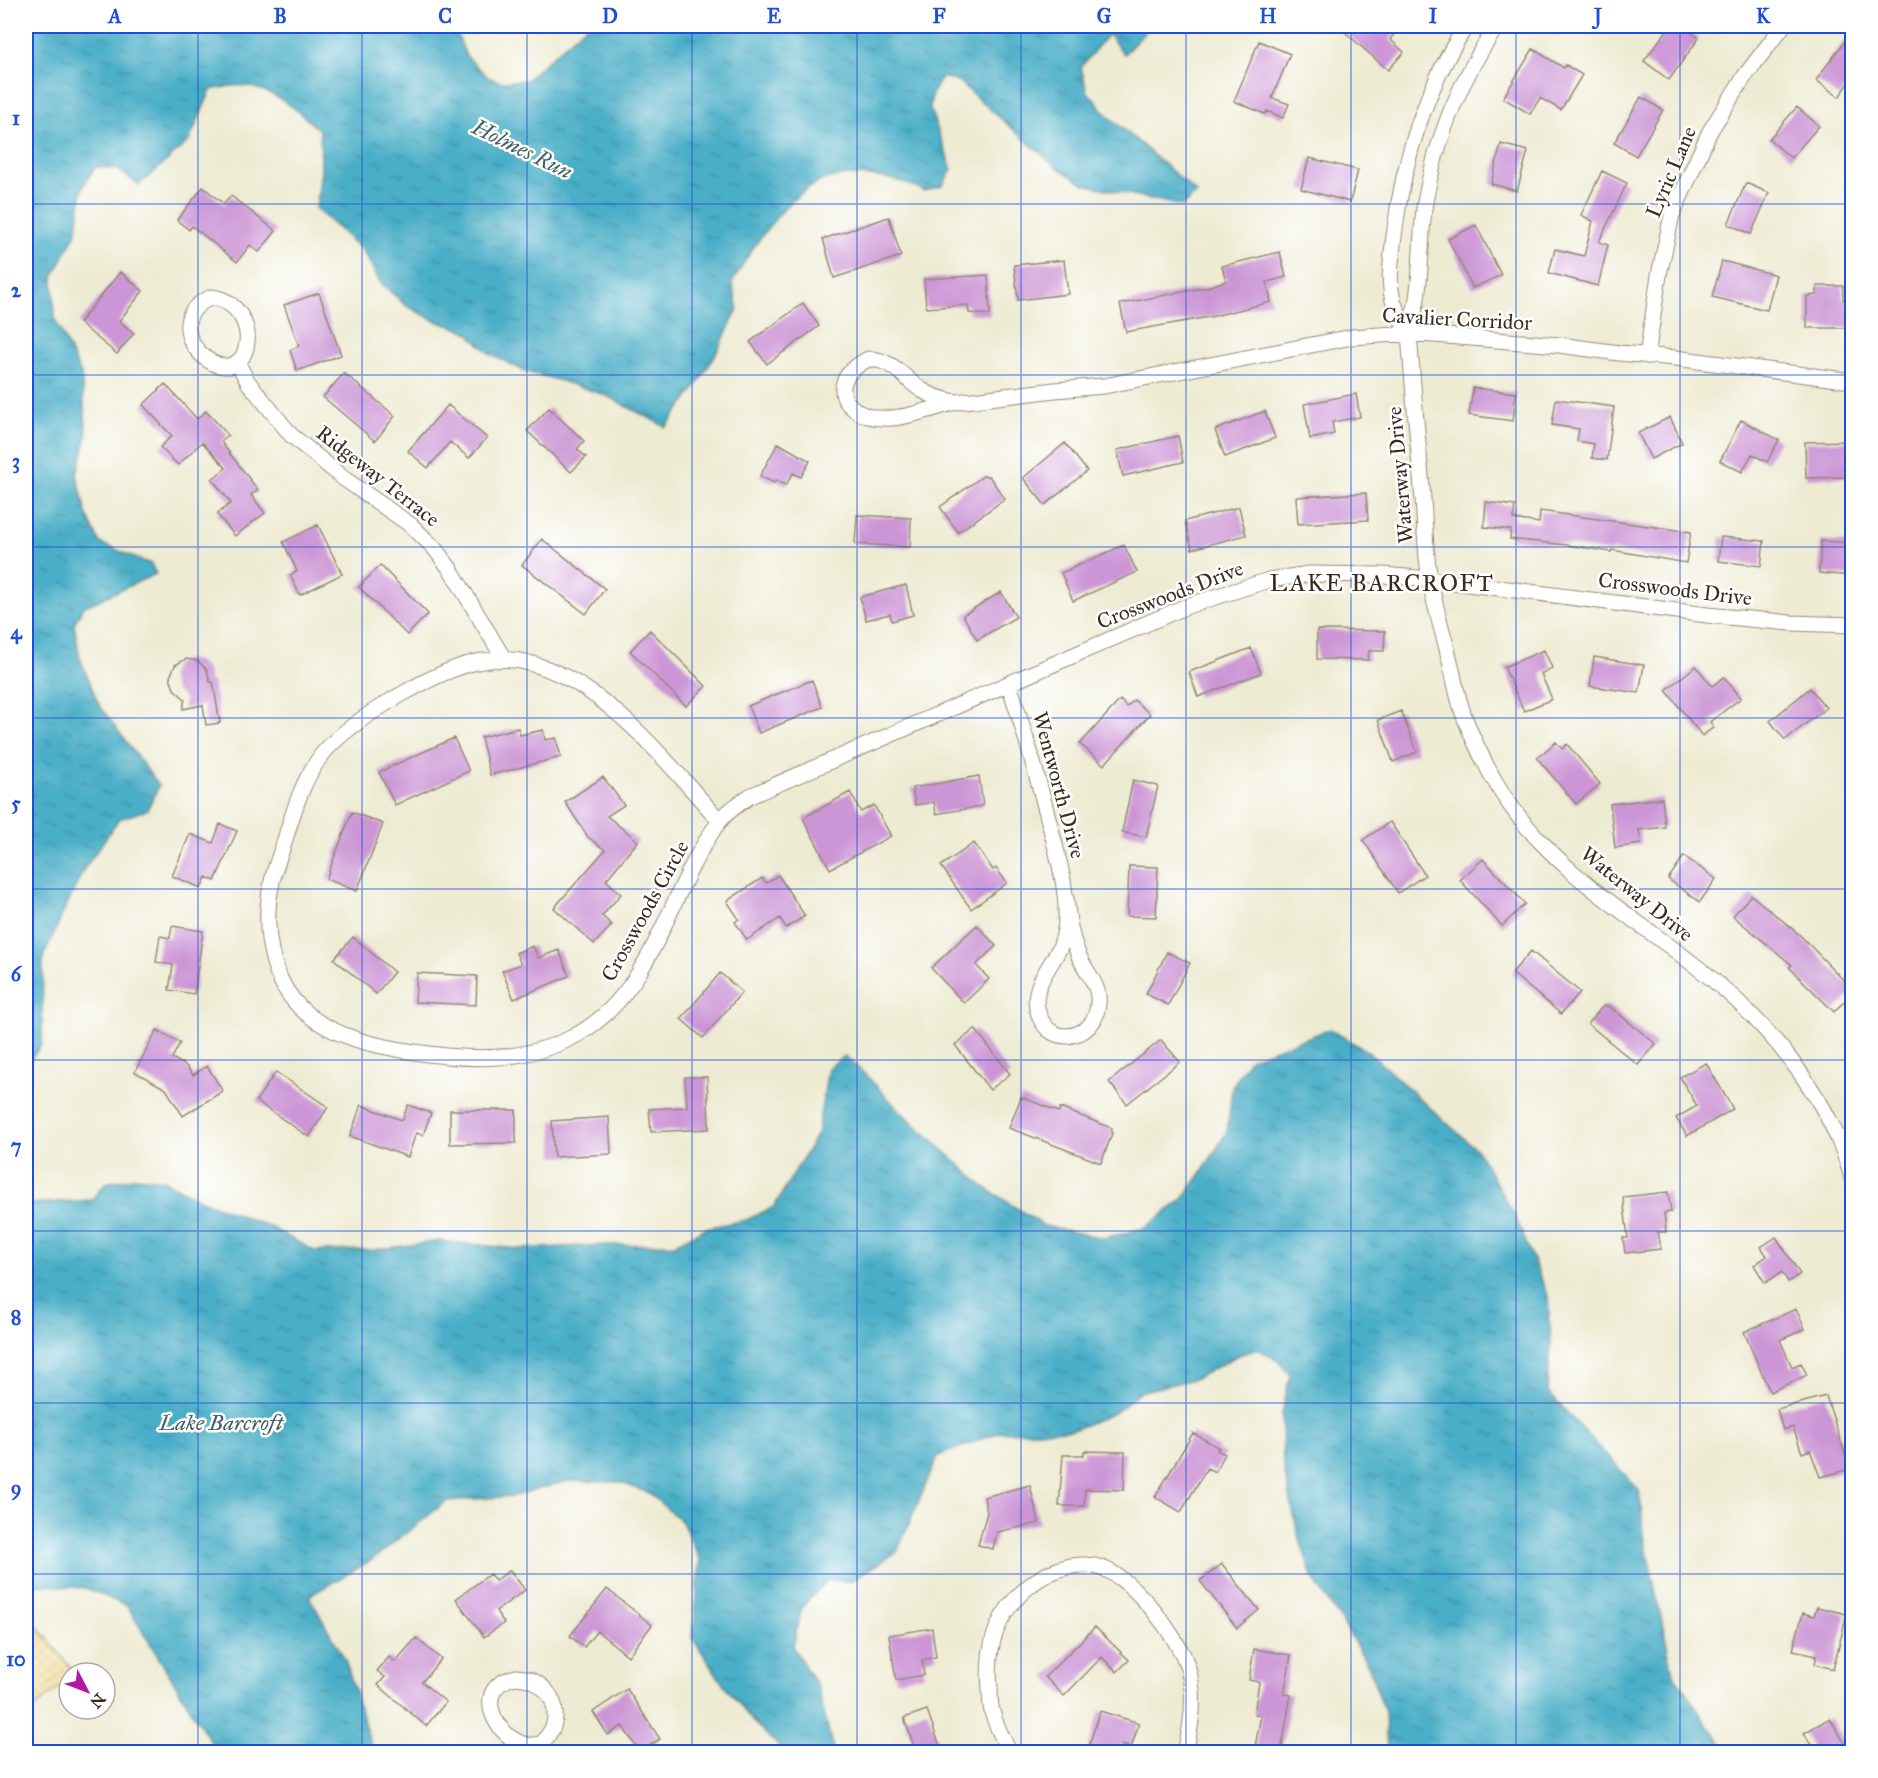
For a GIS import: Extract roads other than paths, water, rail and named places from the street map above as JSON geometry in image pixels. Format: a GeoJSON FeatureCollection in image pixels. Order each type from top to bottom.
{"type":"FeatureCollection","features":[{"type":"Feature","properties":{"kind":"street","name":"Waterway Drive"},"geometry":{"type":"LineString","coordinates":[[1466,26],[1448,52],[1414,134],[1405,171],[1391,265],[1392,297],[1408,333],[1430,579],[1464,715],[1483,760],[1502,793],[1534,834],[1581,879],[1637,924],[1712,978],[1772,1037],[1817,1098],[1838,1139],[1852,1178]]}},
{"type":"Feature","properties":{"kind":"street"},"geometry":{"type":"LineString","coordinates":[[1408,333],[1418,297],[1425,203],[1435,160],[1448,119],[1464,83],[1497,26]]}},
{"type":"Feature","properties":{"kind":"street","name":"Lyric Lane"},"geometry":{"type":"LineString","coordinates":[[1647,356],[1659,275],[1672,215],[1710,131],[1744,77],[1783,26]]}},
{"type":"Feature","properties":{"kind":"street"},"geometry":{"type":"LineString","coordinates":[[212,297],[223,298],[240,313],[247,343],[244,354],[237,362],[222,366],[212,364],[197,351],[190,339],[189,319],[194,309],[203,301],[212,297]]}},
{"type":"Feature","properties":{"kind":"street","name":"Cavalier Corridor"},"geometry":{"type":"LineString","coordinates":[[956,402],[938,398],[921,389],[896,367],[879,359],[868,359],[857,365],[843,385],[846,403],[859,413],[871,418],[886,420],[956,402],[1104,386],[1352,337],[1408,333],[1559,345],[1852,381]]}},
{"type":"Feature","properties":{"kind":"street","name":"Ridgeway Terrace"},"geometry":{"type":"LineString","coordinates":[[237,362],[248,382],[291,435],[343,478],[412,526],[435,549],[451,570],[504,660]]}},
{"type":"Feature","properties":{"kind":"street","name":"Crosswoods Drive"},"geometry":{"type":"LineString","coordinates":[[720,821],[750,796],[1187,606],[1269,580],[1309,574],[1338,573],[1430,579],[1707,615],[1791,624],[1852,625]]}},
{"type":"Feature","properties":{"kind":"street","name":"Crosswoods Circle"},"geometry":{"type":"LineString","coordinates":[[482,661],[528,662],[575,683],[598,698],[629,724],[720,821],[690,869],[655,945],[624,995],[586,1030],[539,1050],[508,1057],[478,1059],[390,1048],[358,1040],[330,1028],[307,1013],[291,997],[279,976],[271,953],[268,919],[272,882],[297,800],[308,776],[323,753],[340,735],[365,716],[459,667],[482,661]]}},
{"type":"Feature","properties":{"kind":"street","name":"Wentworth Drive"},"geometry":{"type":"LineString","coordinates":[[1009,684],[1047,814],[1066,898],[1069,927],[1077,954],[1097,989],[1099,1005],[1094,1021],[1082,1032],[1070,1036],[1057,1035],[1046,1028],[1036,1008],[1035,994],[1061,944],[1066,920],[1066,898]]}},
{"type":"Feature","properties":{"kind":"street"},"geometry":{"type":"LineString","coordinates":[[1009,1752],[992,1713],[988,1669],[995,1630],[1013,1599],[1037,1579],[1062,1568],[1087,1564],[1108,1571],[1131,1587],[1158,1616],[1184,1656],[1192,1689],[1191,1726],[1185,1752]]}},
{"type":"Feature","properties":{"kind":"street"},"geometry":{"type":"LineString","coordinates":[[516,1677],[526,1678],[545,1689],[552,1700],[555,1710],[554,1725],[545,1748],[524,1745],[507,1735],[495,1723],[491,1700],[496,1688],[504,1681],[516,1677]]}},
{"type":"Feature","properties":{"kind":"water","name":"Holmes Run"},"geometry":{"type":"Polygon","coordinates":[[[26,26],[454,26],[466,56],[489,78],[503,82],[526,80],[586,26],[1151,26],[1124,54],[1108,34],[1081,67],[1087,91],[1106,114],[1197,193],[1182,206],[1084,184],[1055,166],[959,82],[942,77],[932,93],[930,109],[952,170],[942,186],[924,191],[888,179],[859,175],[832,177],[821,181],[794,199],[759,240],[732,283],[738,309],[717,352],[694,390],[666,427],[605,395],[526,372],[490,354],[466,331],[433,320],[405,305],[380,282],[363,251],[316,209],[321,170],[320,131],[295,109],[266,91],[240,86],[211,90],[189,141],[139,185],[117,169],[95,167],[82,188],[77,231],[53,277],[55,319],[81,374],[87,436],[77,475],[86,513],[100,543],[151,564],[156,574],[83,607],[74,624],[80,658],[99,705],[159,786],[147,810],[119,819],[84,869],[43,958],[42,1044],[26,1065],[26,26]]]}},
{"type":"Feature","properties":{"kind":"water","name":"Lake Barcroft"},"geometry":{"type":"Polygon","coordinates":[[[1330,1029],[1367,1051],[1478,1151],[1516,1218],[1548,1296],[1551,1345],[1547,1391],[1639,1490],[1645,1542],[1673,1673],[1709,1727],[1730,1752],[1387,1752],[1385,1713],[1368,1665],[1312,1577],[1297,1530],[1283,1464],[1282,1414],[1290,1375],[1278,1361],[1259,1349],[1238,1355],[1197,1378],[1140,1392],[1116,1412],[1073,1430],[1000,1432],[938,1456],[897,1552],[850,1581],[828,1580],[801,1608],[793,1647],[818,1688],[834,1752],[785,1752],[753,1722],[719,1678],[693,1638],[700,1560],[682,1522],[649,1493],[619,1482],[567,1481],[514,1496],[447,1501],[372,1560],[309,1596],[345,1659],[373,1752],[217,1752],[127,1606],[86,1588],[37,1585],[26,1588],[26,1204],[91,1200],[106,1183],[136,1177],[163,1180],[204,1201],[268,1226],[314,1251],[374,1250],[439,1241],[519,1249],[675,1244],[706,1228],[746,1220],[774,1207],[817,1134],[828,1068],[845,1056],[898,1109],[983,1186],[1044,1226],[1104,1238],[1145,1228],[1183,1199],[1227,1132],[1232,1087],[1249,1059],[1330,1029]]]}},
{"type":"Feature","properties":{"kind":"district","name":"LAKE BARCROFT"},"geometry":{"type":"Point","coordinates":[1382,583]}}]}
